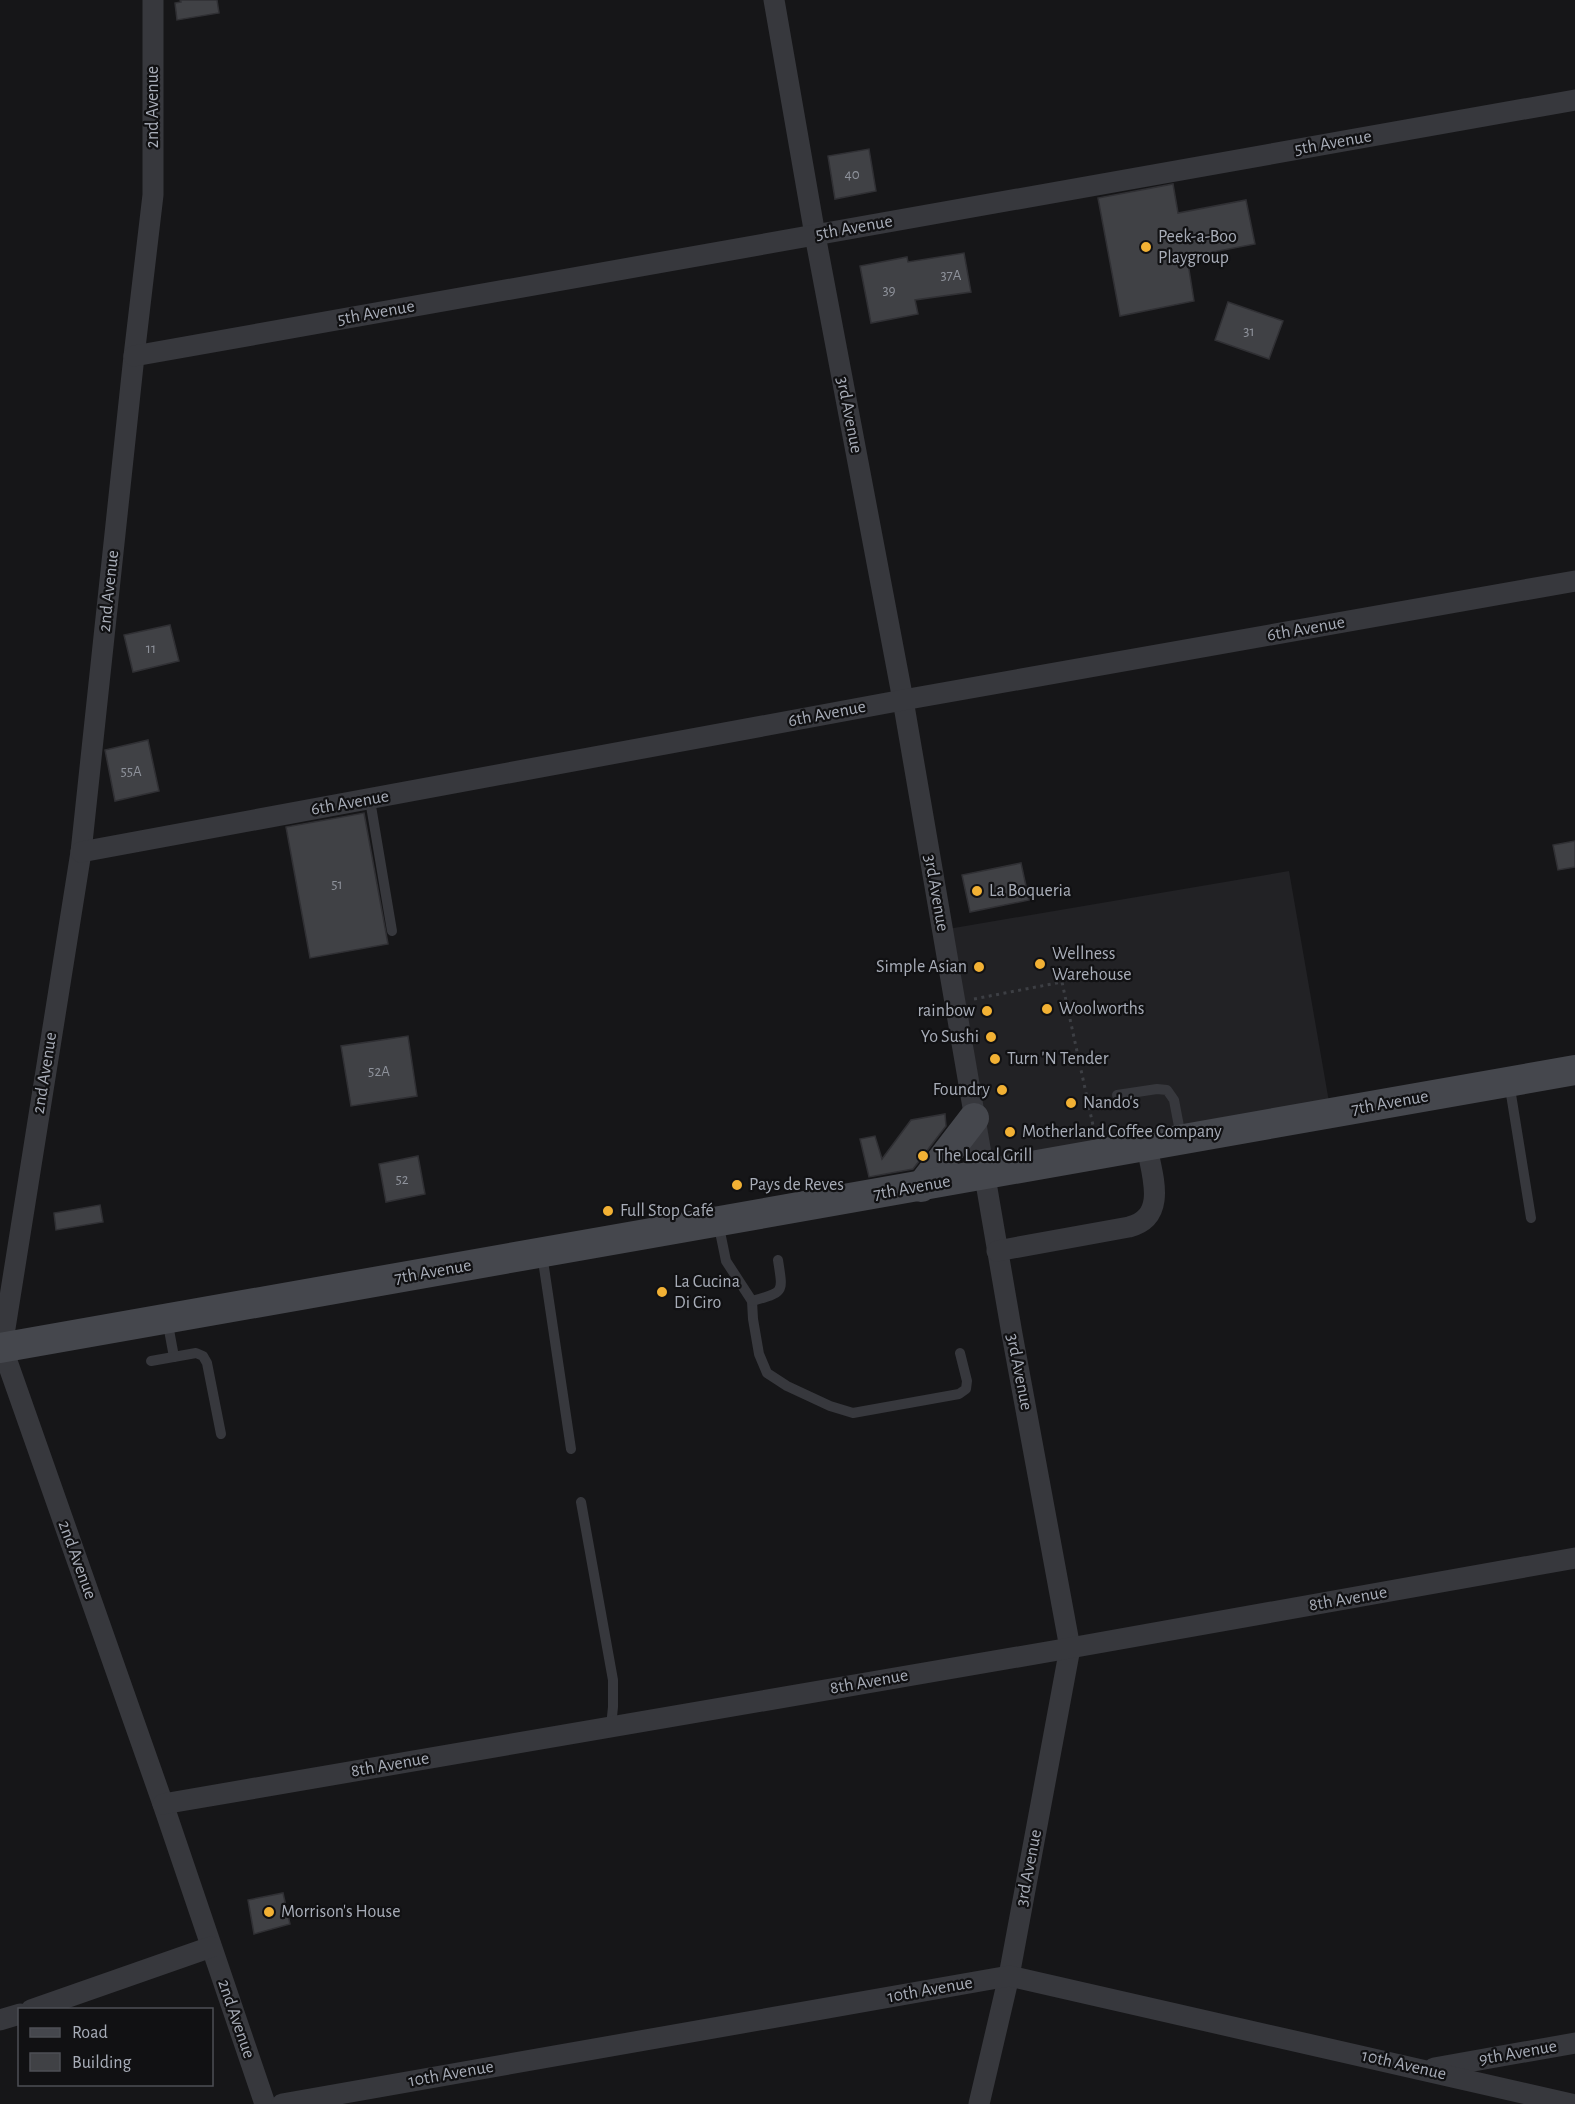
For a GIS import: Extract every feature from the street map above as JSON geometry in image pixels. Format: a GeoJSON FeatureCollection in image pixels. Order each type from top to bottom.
{"type":"FeatureCollection","features":[{"type":"Feature","properties":{"kind":"main road","name":"7th Avenue"},"geometry":{"type":"LineString","coordinates":[[1,1347],[921,1187],[1575,1070]]}},
{"type":"Feature","properties":{"kind":"main road"},"geometry":{"type":"LineString","coordinates":[[921,1187],[974,1118]]}},
{"type":"Feature","properties":{"kind":"street","name":"2nd Avenue"},"geometry":{"type":"LineString","coordinates":[[153,0],[153,195],[81,852],[1,1347],[163,1804],[265,2104]]}},
{"type":"Feature","properties":{"kind":"street","name":"3rd Avenue"},"geometry":{"type":"LineString","coordinates":[[774,0],[815,235],[903,700],[997,1251],[1070,1648],[1009,1976],[979,2104]]}},
{"type":"Feature","properties":{"kind":"street","name":"5th Avenue"},"geometry":{"type":"LineString","coordinates":[[134,356],[1575,100]]}},
{"type":"Feature","properties":{"kind":"street","name":"6th Avenue"},"geometry":{"type":"LineString","coordinates":[[81,852],[903,700],[1575,581]]}},
{"type":"Feature","properties":{"kind":"street"},"geometry":{"type":"LineString","coordinates":[[997,1251],[1129,1227],[1142,1222],[1152,1212],[1155,1197],[1147,1146]]}},
{"type":"Feature","properties":{"kind":"street","name":"8th Avenue"},"geometry":{"type":"LineString","coordinates":[[163,1804],[1070,1648],[1575,1558]]}},
{"type":"Feature","properties":{"kind":"street"},"geometry":{"type":"LineString","coordinates":[[37,2008],[211,1947]]}},
{"type":"Feature","properties":{"kind":"street","name":"10th Avenue"},"geometry":{"type":"LineString","coordinates":[[282,2104],[1009,1976],[1426,2069],[1571,2104]]}},
{"type":"Feature","properties":{"kind":"street"},"geometry":{"type":"LineString","coordinates":[[0,2020],[18,2015]]}},
{"type":"Feature","properties":{"kind":"street","name":"9th Avenue"},"geometry":{"type":"LineString","coordinates":[[1426,2069],[1575,2043]]}},
{"type":"Feature","properties":{"kind":"lane"},"geometry":{"type":"LineString","coordinates":[[370,800],[392,931]]}},
{"type":"Feature","properties":{"kind":"lane"},"geometry":{"type":"LineString","coordinates":[[1508,1082],[1532,1218]]}},
{"type":"Feature","properties":{"kind":"lane"},"geometry":{"type":"LineString","coordinates":[[1118,1095],[1157,1089],[1167,1090],[1174,1100],[1181,1140]]}},
{"type":"Feature","properties":{"kind":"lane"},"geometry":{"type":"LineString","coordinates":[[718,1222],[726,1261],[752,1301],[759,1354],[767,1373],[786,1386],[830,1406],[853,1413],[959,1394],[966,1389],[967,1381],[964,1361],[960,1353]]}},
{"type":"Feature","properties":{"kind":"lane"},"geometry":{"type":"LineString","coordinates":[[542,1253],[571,1449]]}},
{"type":"Feature","properties":{"kind":"lane"},"geometry":{"type":"LineString","coordinates":[[752,1301],[774,1295],[780,1290],[782,1284],[778,1260]]}},
{"type":"Feature","properties":{"kind":"lane"},"geometry":{"type":"LineString","coordinates":[[167,1319],[174,1357]]}},
{"type":"Feature","properties":{"kind":"lane"},"geometry":{"type":"LineString","coordinates":[[151,1361],[196,1353],[204,1356],[221,1434]]}},
{"type":"Feature","properties":{"kind":"lane"},"geometry":{"type":"LineString","coordinates":[[581,1502],[613,1680],[611,1726]]}},
{"type":"Feature","properties":{"kind":"path"},"geometry":{"type":"LineString","coordinates":[[974,999],[1062,982],[1094,1130]]}},
{"type":"Feature","properties":{"kind":"shaded area"},"geometry":{"type":"Polygon","coordinates":[[[1289,871],[1329,1102],[989,1167],[948,929],[1289,871]]]}},
{"type":"Feature","properties":{"kind":"building"},"geometry":{"type":"Polygon","coordinates":[[[180,0],[217,0],[219,13],[177,20],[175,3],[181,2],[180,0]]]}},
{"type":"Feature","properties":{"kind":"building"},"geometry":{"type":"Polygon","coordinates":[[[869,149],[876,191],[835,199],[828,156],[869,149]]]}},
{"type":"Feature","properties":{"kind":"building","name":"Peek-a-Boo Playgroup"},"geometry":{"type":"Polygon","coordinates":[[[1173,184],[1178,213],[1246,200],[1255,244],[1187,257],[1194,301],[1120,316],[1098,198],[1173,184]]]}},
{"type":"Feature","properties":{"kind":"building"},"geometry":{"type":"Polygon","coordinates":[[[964,253],[971,292],[915,300],[918,314],[871,323],[860,266],[907,257],[908,262],[964,253]]]}},
{"type":"Feature","properties":{"kind":"building"},"geometry":{"type":"Polygon","coordinates":[[[1228,302],[1283,321],[1269,359],[1215,340],[1228,302]]]}},
{"type":"Feature","properties":{"kind":"building"},"geometry":{"type":"Polygon","coordinates":[[[170,625],[179,661],[133,672],[124,635],[170,625]]]}},
{"type":"Feature","properties":{"kind":"building"},"geometry":{"type":"Polygon","coordinates":[[[148,740],[159,791],[115,801],[105,750],[148,740]]]}},
{"type":"Feature","properties":{"kind":"building"},"geometry":{"type":"Polygon","coordinates":[[[364,813],[388,944],[310,958],[286,827],[364,813]]]}},
{"type":"Feature","properties":{"kind":"building"},"geometry":{"type":"Polygon","coordinates":[[[1575,841],[1575,867],[1558,870],[1553,845],[1575,841]]]}},
{"type":"Feature","properties":{"kind":"building"},"geometry":{"type":"Polygon","coordinates":[[[1021,863],[1029,900],[970,912],[962,875],[1021,863]]]}},
{"type":"Feature","properties":{"kind":"building"},"geometry":{"type":"Polygon","coordinates":[[[408,1036],[417,1096],[351,1106],[341,1046],[408,1036]]]}},
{"type":"Feature","properties":{"kind":"building"},"geometry":{"type":"Polygon","coordinates":[[[945,1114],[946,1126],[913,1169],[869,1177],[860,1139],[875,1136],[882,1159],[911,1120],[945,1114]]]}},
{"type":"Feature","properties":{"kind":"building"},"geometry":{"type":"Polygon","coordinates":[[[418,1156],[425,1194],[386,1202],[379,1164],[418,1156]]]}},
{"type":"Feature","properties":{"kind":"building"},"geometry":{"type":"Polygon","coordinates":[[[100,1205],[103,1222],[56,1230],[54,1213],[100,1205]]]}},
{"type":"Feature","properties":{"kind":"building","name":"Morrison's House"},"geometry":{"type":"Polygon","coordinates":[[[283,1893],[290,1924],[254,1934],[248,1900],[283,1893]]]}},
{"type":"Feature","properties":{"kind":"place","name":"Peek-a-Boo Playgroup"},"geometry":{"type":"Point","coordinates":[1146,247]}},
{"type":"Feature","properties":{"kind":"place","name":"La Boqueria"},"geometry":{"type":"Point","coordinates":[977,891]}},
{"type":"Feature","properties":{"kind":"place","name":"Wellness Warehouse"},"geometry":{"type":"Point","coordinates":[1040,964]}},
{"type":"Feature","properties":{"kind":"place","name":"Simple Asian"},"geometry":{"type":"Point","coordinates":[979,967]}},
{"type":"Feature","properties":{"kind":"place","name":"Woolworths"},"geometry":{"type":"Point","coordinates":[1047,1009]}},
{"type":"Feature","properties":{"kind":"place","name":"rainbow"},"geometry":{"type":"Point","coordinates":[987,1011]}},
{"type":"Feature","properties":{"kind":"place","name":"Yo Sushi"},"geometry":{"type":"Point","coordinates":[991,1037]}},
{"type":"Feature","properties":{"kind":"place","name":"Turn 'N Tender"},"geometry":{"type":"Point","coordinates":[995,1059]}},
{"type":"Feature","properties":{"kind":"place","name":"Foundry"},"geometry":{"type":"Point","coordinates":[1002,1090]}},
{"type":"Feature","properties":{"kind":"place","name":"Nando's"},"geometry":{"type":"Point","coordinates":[1071,1103]}},
{"type":"Feature","properties":{"kind":"place","name":"Motherland Coffee Company"},"geometry":{"type":"Point","coordinates":[1010,1132]}},
{"type":"Feature","properties":{"kind":"place","name":"The Local Grill"},"geometry":{"type":"Point","coordinates":[923,1156]}},
{"type":"Feature","properties":{"kind":"place","name":"Pays de Reves"},"geometry":{"type":"Point","coordinates":[737,1185]}},
{"type":"Feature","properties":{"kind":"place","name":"Full Stop Café"},"geometry":{"type":"Point","coordinates":[608,1211]}},
{"type":"Feature","properties":{"kind":"place","name":"La Cucina Di Ciro"},"geometry":{"type":"Point","coordinates":[662,1292]}},
{"type":"Feature","properties":{"kind":"place","name":"Morrison's House"},"geometry":{"type":"Point","coordinates":[269,1912]}}]}
